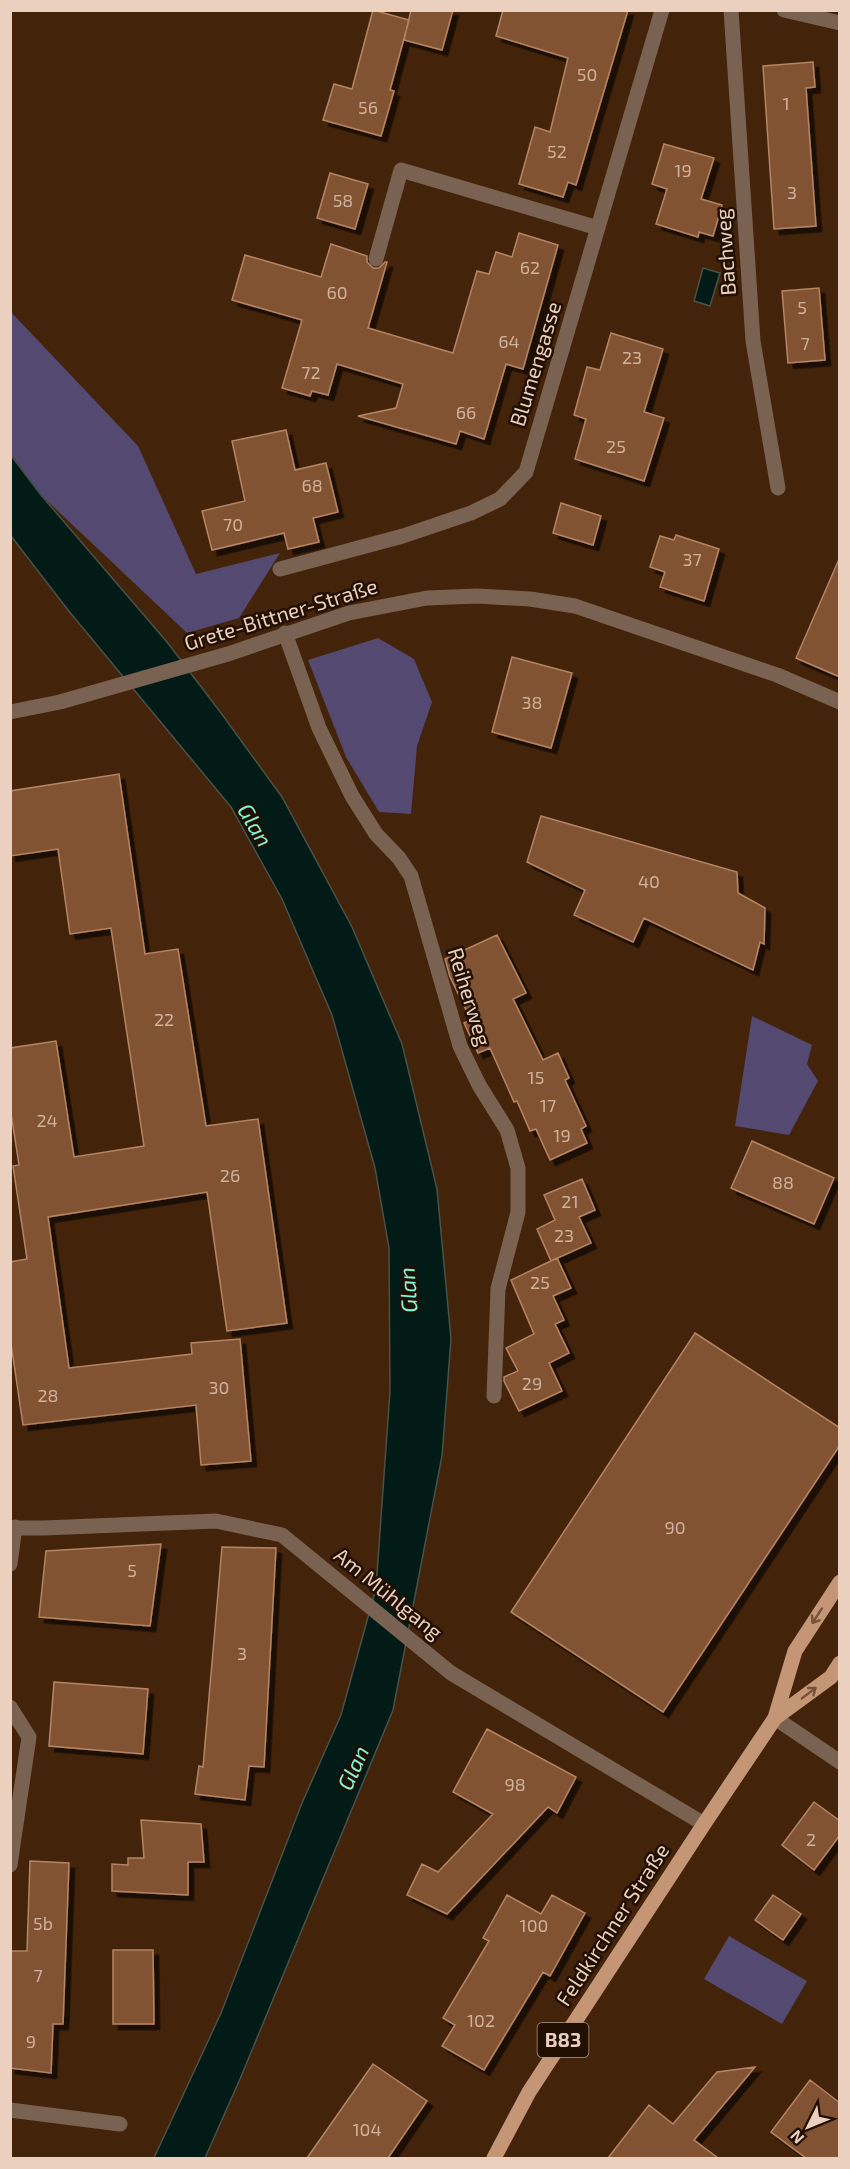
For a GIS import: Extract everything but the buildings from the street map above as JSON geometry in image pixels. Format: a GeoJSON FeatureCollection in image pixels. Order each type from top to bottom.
{"type":"FeatureCollection","features":[{"type":"Feature","properties":{"kind":"main road","name":"Feldkirchner Straße"},"geometry":{"type":"LineString","coordinates":[[494,2158],[529,2092],[775,1718],[795,1651],[840,1582]]}},
{"type":"Feature","properties":{"kind":"main road","name":"Feldkirchner Straße"},"geometry":{"type":"LineString","coordinates":[[775,1718],[831,1677],[840,1663]]}},
{"type":"Feature","properties":{"kind":"street","name":"Blumengasse"},"geometry":{"type":"LineString","coordinates":[[280,569],[403,536],[471,513],[500,499],[526,472],[662,10]]}},
{"type":"Feature","properties":{"kind":"street","name":"Bachweg"},"geometry":{"type":"LineString","coordinates":[[731,10],[753,341],[778,488]]}},
{"type":"Feature","properties":{"kind":"street"},"geometry":{"type":"LineString","coordinates":[[784,10],[840,23]]}},
{"type":"Feature","properties":{"kind":"street"},"geometry":{"type":"LineString","coordinates":[[376,259],[401,170],[598,228]]}},
{"type":"Feature","properties":{"kind":"street","name":"Grete-Bittner-Straße"},"geometry":{"type":"LineString","coordinates":[[10,712],[60,702],[228,654],[349,613],[427,598],[477,596],[530,599],[575,606],[777,675],[840,702]]}},
{"type":"Feature","properties":{"kind":"street","name":"Reiherweg"},"geometry":{"type":"LineString","coordinates":[[285,633],[319,728],[352,795],[376,834],[399,858],[411,876],[460,1046],[478,1085],[507,1130],[518,1168],[518,1212],[498,1289],[494,1396]]}},
{"type":"Feature","properties":{"kind":"street","name":"Am Mühlgang"},"geometry":{"type":"LineString","coordinates":[[13,1527],[44,1528],[216,1521],[282,1535],[451,1673],[704,1824]]}},
{"type":"Feature","properties":{"kind":"street"},"geometry":{"type":"LineString","coordinates":[[10,1564],[13,1527]]}},
{"type":"Feature","properties":{"kind":"street"},"geometry":{"type":"LineString","coordinates":[[10,1707],[29,1737],[10,1865]]}},
{"type":"Feature","properties":{"kind":"street"},"geometry":{"type":"LineString","coordinates":[[775,1718],[840,1762]]}},
{"type":"Feature","properties":{"kind":"street"},"geometry":{"type":"LineString","coordinates":[[10,2110],[120,2124]]}},
{"type":"Feature","properties":{"kind":"shaded area"},"geometry":{"type":"Polygon","coordinates":[[[10,311],[138,446],[196,574],[280,553],[239,618],[187,633],[41,495],[11,454],[10,311]]]}},
{"type":"Feature","properties":{"kind":"shaded area"},"geometry":{"type":"Polygon","coordinates":[[[378,638],[414,659],[432,702],[417,746],[411,814],[379,812],[346,757],[308,660],[378,638]]]}},
{"type":"Feature","properties":{"kind":"shaded area"},"geometry":{"type":"Polygon","coordinates":[[[752,1016],[812,1045],[807,1064],[818,1081],[789,1135],[735,1126],[752,1016]]]}},
{"type":"Feature","properties":{"kind":"shaded area"},"geometry":{"type":"Polygon","coordinates":[[[729,1936],[807,1981],[782,2024],[704,1979],[729,1936]]]}},
{"type":"Feature","properties":{"kind":"water"},"geometry":{"type":"Polygon","coordinates":[[[703,268],[720,273],[710,306],[694,301],[703,268]]]}},
{"type":"Feature","properties":{"kind":"water","name":"Glan"},"geometry":{"type":"Polygon","coordinates":[[[10,454],[41,495],[167,642],[282,797],[352,927],[402,1044],[437,1189],[451,1339],[442,1456],[393,1710],[205,2158],[154,2158],[221,2013],[302,1803],[341,1715],[376,1588],[390,1391],[389,1248],[375,1168],[332,1015],[282,899],[231,807],[68,610],[11,536],[10,454]]]}}]}
